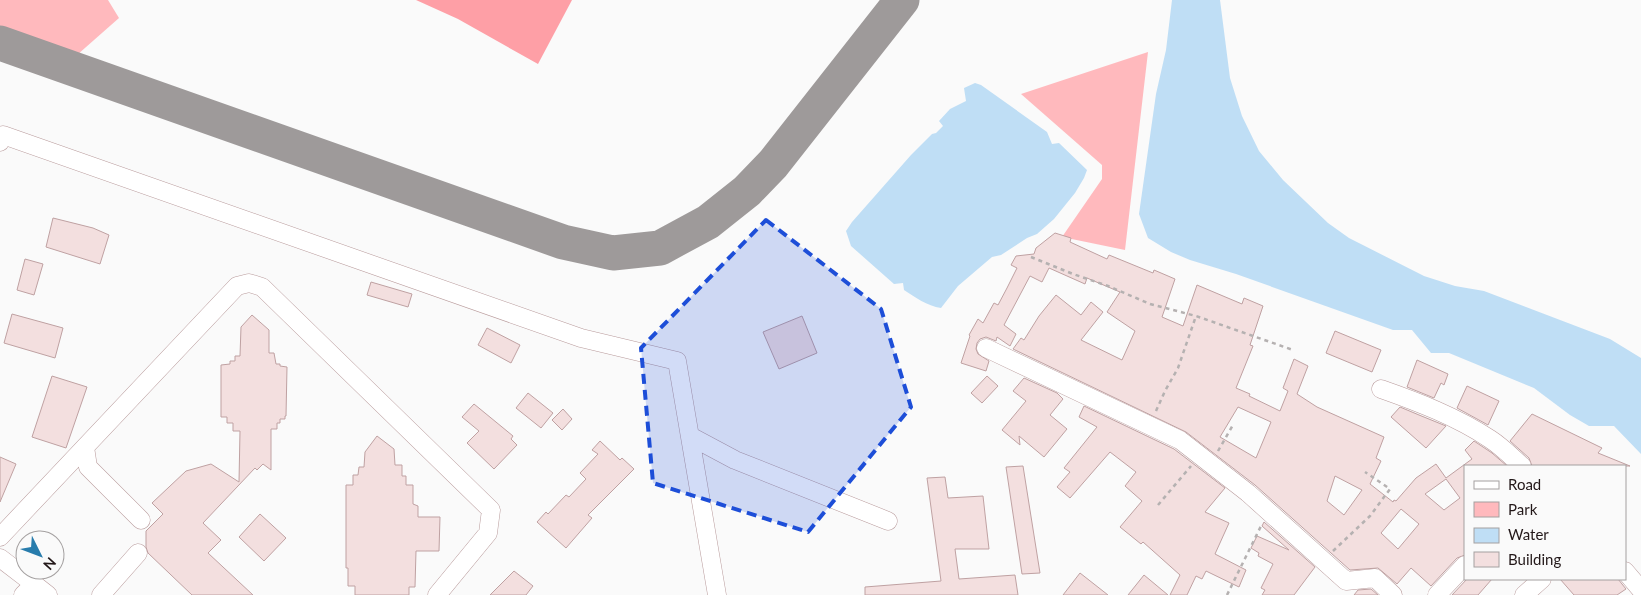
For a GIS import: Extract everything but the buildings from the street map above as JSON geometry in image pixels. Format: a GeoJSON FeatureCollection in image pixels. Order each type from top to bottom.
{"type":"FeatureCollection","features":[{"type":"Feature","properties":{"kind":"street"},"geometry":{"type":"LineString","coordinates":[[2,138],[581,338],[677,360],[717,595]]}},
{"type":"Feature","properties":{"kind":"street"},"geometry":{"type":"LineString","coordinates":[[0,537],[237,286],[249,283],[262,287],[491,510],[488,533],[437,595]]}},
{"type":"Feature","properties":{"kind":"street"},"geometry":{"type":"LineString","coordinates":[[986,348],[1180,440],[1269,511],[1346,581],[1375,578],[1393,595]]}},
{"type":"Feature","properties":{"kind":"street"},"geometry":{"type":"LineString","coordinates":[[1381,388],[1410,399],[1463,424],[1490,439],[1521,465]]}},
{"type":"Feature","properties":{"kind":"street"},"geometry":{"type":"LineString","coordinates":[[690,436],[734,460],[888,521]]}},
{"type":"Feature","properties":{"kind":"street"},"geometry":{"type":"LineString","coordinates":[[85,447],[88,467],[141,520]]}},
{"type":"Feature","properties":{"kind":"street"},"geometry":{"type":"LineString","coordinates":[[101,595],[138,553]]}},
{"type":"Feature","properties":{"kind":"street"},"geometry":{"type":"LineString","coordinates":[[0,558],[28,589],[48,595]]}},
{"type":"Feature","properties":{"kind":"street"},"geometry":{"type":"LineString","coordinates":[[1437,595],[1464,567]]}},
{"type":"Feature","properties":{"kind":"street"},"geometry":{"type":"LineString","coordinates":[[1626,571],[1641,590]]}},
{"type":"Feature","properties":{"kind":"street"},"geometry":{"type":"LineString","coordinates":[[1524,595],[1541,580]]}},
{"type":"Feature","properties":{"kind":"path"},"geometry":{"type":"LineString","coordinates":[[1031,257],[1150,304],[1196,316],[1293,350]]}},
{"type":"Feature","properties":{"kind":"path"},"geometry":{"type":"LineString","coordinates":[[1150,425],[1165,391],[1178,368],[1196,316]]}},
{"type":"Feature","properties":{"kind":"path"},"geometry":{"type":"LineString","coordinates":[[1158,505],[1188,468],[1206,459],[1233,424]]}},
{"type":"Feature","properties":{"kind":"path"},"geometry":{"type":"LineString","coordinates":[[1323,561],[1370,516],[1390,489],[1365,472]]}},
{"type":"Feature","properties":{"kind":"path"},"geometry":{"type":"LineString","coordinates":[[1226,595],[1269,511]]}},
{"type":"Feature","properties":{"kind":"highlighted area"},"geometry":{"type":"Polygon","coordinates":[[[766,220],[881,309],[911,407],[808,532],[653,483],[641,348],[766,220]]]}},
{"type":"Feature","properties":{"kind":"green space"},"geometry":{"type":"Polygon","coordinates":[[[0,0],[108,0],[119,18],[77,55],[0,30],[0,0]]]}},
{"type":"Feature","properties":{"kind":"green space"},"geometry":{"type":"Polygon","coordinates":[[[1148,52],[1125,250],[1062,237],[1102,179],[1102,165],[1021,94],[1148,52]]]}},
{"type":"Feature","properties":{"kind":"shaded area"},"geometry":{"type":"Polygon","coordinates":[[[416,0],[572,0],[538,64],[458,19],[416,0]]]}},
{"type":"Feature","properties":{"kind":"water"},"geometry":{"type":"Polygon","coordinates":[[[1172,0],[1220,0],[1230,78],[1242,116],[1259,151],[1283,180],[1328,223],[1349,238],[1424,276],[1455,286],[1484,291],[1610,339],[1641,358],[1641,454],[1614,426],[1589,426],[1570,415],[1534,388],[1449,353],[1431,353],[1412,330],[1393,330],[1236,274],[1190,260],[1171,252],[1148,238],[1139,214],[1156,94],[1166,50],[1172,0]]]}},
{"type":"Feature","properties":{"kind":"water"},"geometry":{"type":"Polygon","coordinates":[[[975,83],[981,85],[1047,132],[1052,144],[1059,143],[1087,170],[1075,193],[1054,219],[1037,234],[1027,238],[1001,255],[992,257],[958,286],[941,308],[926,303],[904,290],[903,283],[894,284],[851,246],[846,231],[911,155],[943,126],[939,121],[950,109],[966,101],[964,88],[975,83]]]}},
{"type":"Feature","properties":{"kind":"taxiway"},"geometry":{"type":"LineString","coordinates":[[0,43],[563,242],[613,253],[660,248],[708,222],[747,191],[773,164],[902,0]]}}]}
